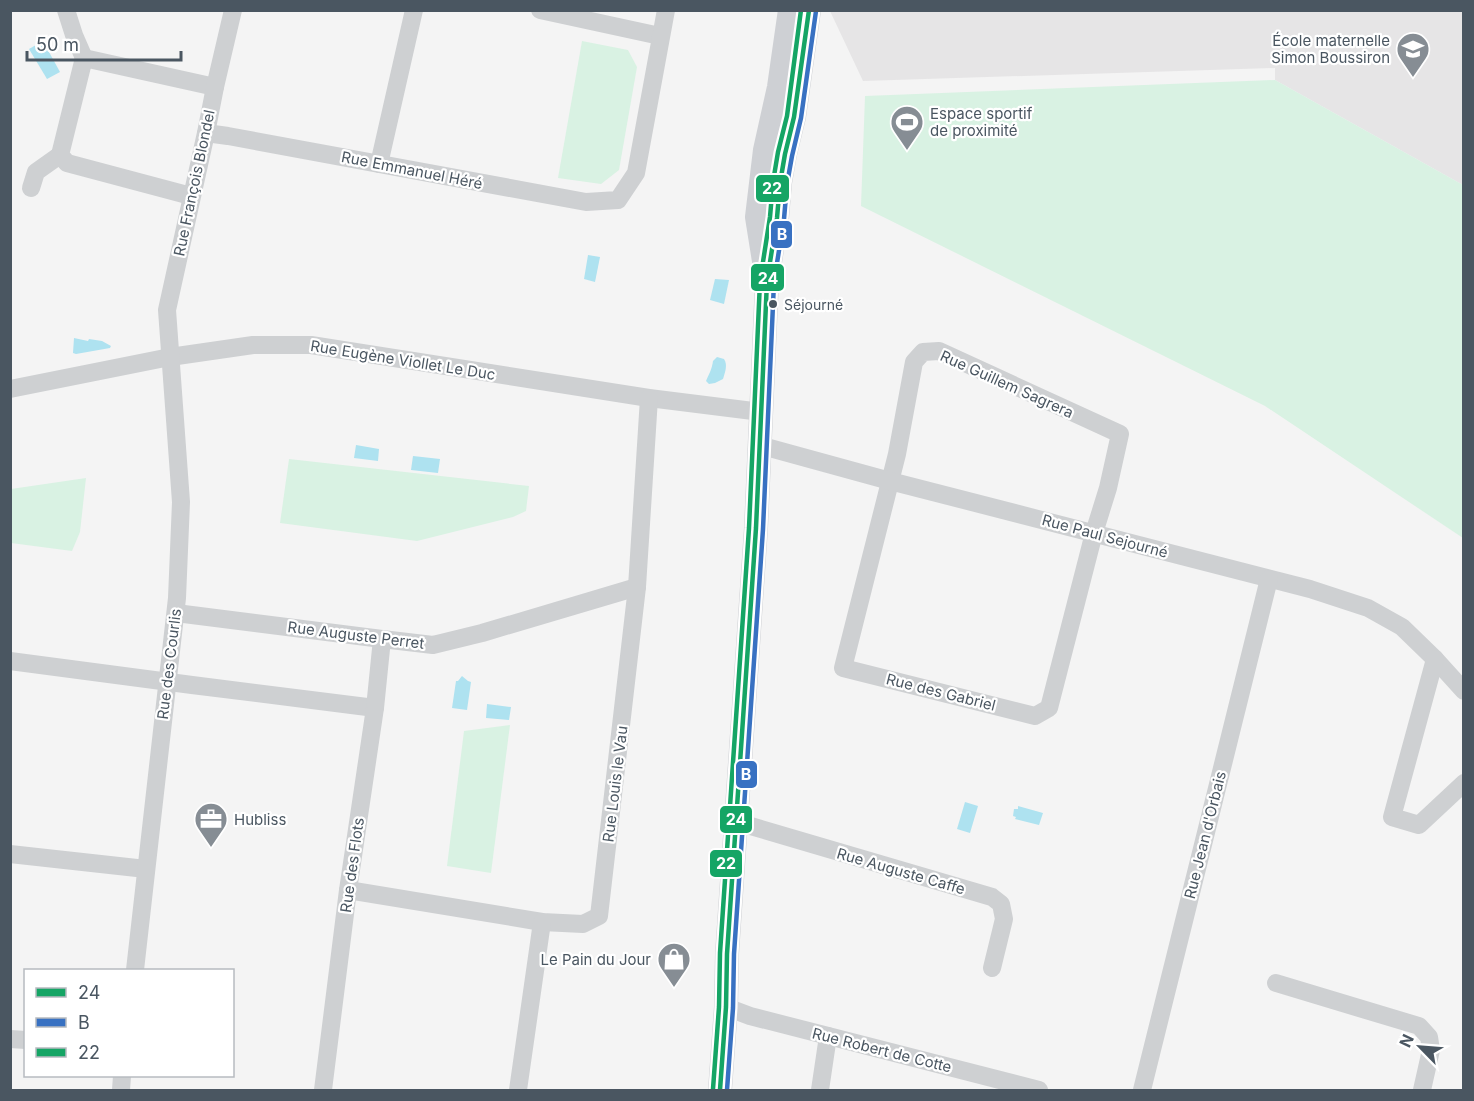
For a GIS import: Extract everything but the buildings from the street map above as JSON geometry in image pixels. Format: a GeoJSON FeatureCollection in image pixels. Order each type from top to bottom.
{"type":"FeatureCollection","features":[{"type":"Feature","properties":{"kind":"main road"},"geometry":{"type":"LineString","coordinates":[[766,281],[757,217],[765,150],[779,87],[790,10]]}},
{"type":"Feature","properties":{"kind":"main road"},"geometry":{"type":"LineString","coordinates":[[720,1090],[756,528],[766,281],[777,218],[780,183],[794,117],[809,10]]}},
{"type":"Feature","properties":{"kind":"street"},"geometry":{"type":"LineString","coordinates":[[31,188],[36,172],[60,155],[84,58],[66,10]]}},
{"type":"Feature","properties":{"kind":"street","name":"Rue François Blondel"},"geometry":{"type":"LineString","coordinates":[[170,357],[167,310],[214,87],[233,10]]}},
{"type":"Feature","properties":{"kind":"street"},"geometry":{"type":"LineString","coordinates":[[380,164],[414,10]]}},
{"type":"Feature","properties":{"kind":"street"},"geometry":{"type":"LineString","coordinates":[[540,10],[660,36],[666,10]]}},
{"type":"Feature","properties":{"kind":"street","name":"Rue Emmanuel Héré"},"geometry":{"type":"LineString","coordinates":[[206,133],[586,202],[618,200],[636,173],[660,36]]}},
{"type":"Feature","properties":{"kind":"street"},"geometry":{"type":"LineString","coordinates":[[84,58],[214,87]]}},
{"type":"Feature","properties":{"kind":"street"},"geometry":{"type":"LineString","coordinates":[[60,155],[67,163],[191,196]]}},
{"type":"Feature","properties":{"kind":"street","name":"Rue Eugène Viollet Le Duc"},"geometry":{"type":"LineString","coordinates":[[10,389],[170,357],[253,345],[311,345],[649,398],[761,412]]}},
{"type":"Feature","properties":{"kind":"street","name":"Rue Guillem Sagrera"},"geometry":{"type":"LineString","coordinates":[[890,481],[914,362],[923,352],[939,351],[1120,434],[1108,488],[1094,533]]}},
{"type":"Feature","properties":{"kind":"street","name":"Rue des Courlis"},"geometry":{"type":"LineString","coordinates":[[135,969],[176,613],[181,502],[170,357]]}},
{"type":"Feature","properties":{"kind":"street","name":"Rue Louis le Vau"},"geometry":{"type":"LineString","coordinates":[[348,890],[542,922],[583,924],[599,916],[637,587],[649,398]]}},
{"type":"Feature","properties":{"kind":"street","name":"Rue Paul Sejourné"},"geometry":{"type":"LineString","coordinates":[[759,445],[1310,589],[1368,608],[1402,627],[1464,691]]}},
{"type":"Feature","properties":{"kind":"street","name":"Rue des Gabriel"},"geometry":{"type":"LineString","coordinates":[[890,481],[843,668],[1035,716],[1049,708],[1094,533]]}},
{"type":"Feature","properties":{"kind":"street","name":"Rue Jean d'Orbais"},"geometry":{"type":"LineString","coordinates":[[1142,1090],[1269,579]]}},
{"type":"Feature","properties":{"kind":"street","name":"Rue Auguste Perret"},"geometry":{"type":"LineString","coordinates":[[176,613],[433,645],[482,633],[637,587]]}},
{"type":"Feature","properties":{"kind":"street","name":"Rue des Flots"},"geometry":{"type":"LineString","coordinates":[[323,1090],[348,890],[375,708],[382,639]]}},
{"type":"Feature","properties":{"kind":"street"},"geometry":{"type":"LineString","coordinates":[[1435,659],[1392,818],[1419,825],[1464,783]]}},
{"type":"Feature","properties":{"kind":"street"},"geometry":{"type":"LineString","coordinates":[[10,661],[375,708]]}},
{"type":"Feature","properties":{"kind":"street","name":"Rue Auguste Caffe"},"geometry":{"type":"LineString","coordinates":[[736,822],[992,897],[1001,904],[1004,919],[992,968]]}},
{"type":"Feature","properties":{"kind":"street"},"geometry":{"type":"LineString","coordinates":[[10,854],[147,869]]}},
{"type":"Feature","properties":{"kind":"street"},"geometry":{"type":"LineString","coordinates":[[518,1090],[542,922]]}},
{"type":"Feature","properties":{"kind":"street"},"geometry":{"type":"LineString","coordinates":[[1276,983],[1419,1026],[1429,1037],[1431,1050],[1422,1090]]}},
{"type":"Feature","properties":{"kind":"street","name":"Rue Robert de Cotte"},"geometry":{"type":"LineString","coordinates":[[726,1007],[750,1016],[1039,1090]]}},
{"type":"Feature","properties":{"kind":"street"},"geometry":{"type":"LineString","coordinates":[[820,1090],[828,1036]]}},
{"type":"Feature","properties":{"kind":"shaded area"},"geometry":{"type":"Polygon","coordinates":[[[830,11],[1463,11],[1463,185],[1275,80],[1275,68],[863,81],[830,11]]]}},
{"type":"Feature","properties":{"kind":"green space"},"geometry":{"type":"Polygon","coordinates":[[[582,41],[628,50],[637,67],[619,170],[601,184],[558,178],[582,41]]]}},
{"type":"Feature","properties":{"kind":"green space"},"geometry":{"type":"Polygon","coordinates":[[[1275,80],[1463,185],[1463,538],[1265,406],[861,206],[865,96],[1275,80]]]}},
{"type":"Feature","properties":{"kind":"green space"},"geometry":{"type":"Polygon","coordinates":[[[289,459],[529,486],[526,511],[513,517],[417,541],[280,523],[289,459]]]}},
{"type":"Feature","properties":{"kind":"green space"},"geometry":{"type":"Polygon","coordinates":[[[86,478],[80,532],[72,551],[11,543],[11,489],[86,478]]]}},
{"type":"Feature","properties":{"kind":"green space"},"geometry":{"type":"Polygon","coordinates":[[[510,725],[491,873],[447,866],[464,731],[510,725]]]}},
{"type":"Feature","properties":{"kind":"water"},"geometry":{"type":"Polygon","coordinates":[[[43,41],[60,72],[47,79],[29,49],[43,41]]]}},
{"type":"Feature","properties":{"kind":"water"},"geometry":{"type":"Polygon","coordinates":[[[588,255],[600,257],[595,282],[584,279],[588,255]]]}},
{"type":"Feature","properties":{"kind":"water"},"geometry":{"type":"Polygon","coordinates":[[[715,279],[729,280],[724,304],[710,300],[715,279]]]}},
{"type":"Feature","properties":{"kind":"water"},"geometry":{"type":"Polygon","coordinates":[[[74,338],[102,341],[111,346],[76,354],[73,353],[74,338]]]}},
{"type":"Feature","properties":{"kind":"water"},"geometry":{"type":"Polygon","coordinates":[[[717,357],[725,361],[725,374],[723,379],[709,384],[706,381],[713,361],[717,357]]]}},
{"type":"Feature","properties":{"kind":"water"},"geometry":{"type":"Polygon","coordinates":[[[356,445],[379,449],[378,461],[354,458],[356,445]]]}},
{"type":"Feature","properties":{"kind":"water"},"geometry":{"type":"Polygon","coordinates":[[[413,456],[440,459],[438,473],[411,470],[413,456]]]}},
{"type":"Feature","properties":{"kind":"water"},"geometry":{"type":"Polygon","coordinates":[[[462,676],[471,682],[467,710],[452,708],[456,681],[462,676]]]}},
{"type":"Feature","properties":{"kind":"water"},"geometry":{"type":"Polygon","coordinates":[[[487,704],[511,707],[509,720],[486,718],[487,704]]]}},
{"type":"Feature","properties":{"kind":"water"},"geometry":{"type":"Polygon","coordinates":[[[965,802],[978,806],[970,833],[957,829],[965,802]]]}},
{"type":"Feature","properties":{"kind":"water"},"geometry":{"type":"Polygon","coordinates":[[[1018,806],[1043,813],[1039,825],[1015,819],[1014,809],[1018,809],[1018,806]]]}},
{"type":"Feature","properties":{"kind":"transit line","name":"22"},"geometry":{"type":"LineString","coordinates":[[713,1089],[749,528],[760,281],[773,182],[787,116],[801,10]]}},
{"type":"Feature","properties":{"kind":"transit line","name":"24"},"geometry":{"type":"LineString","coordinates":[[720,1090],[756,528],[767,281],[780,183],[794,117],[809,10]]}},
{"type":"Feature","properties":{"kind":"transit line","name":"B"},"geometry":{"type":"LineString","coordinates":[[727,1090],[763,529],[774,282],[787,184],[801,118],[816,11]]}},
{"type":"Feature","properties":{"kind":"place","name":"École maternelle Simon Boussiron"},"geometry":{"type":"Point","coordinates":[1413,78]}},
{"type":"Feature","properties":{"kind":"place","name":"Espace sportif de proximité"},"geometry":{"type":"Point","coordinates":[907,151]}},
{"type":"Feature","properties":{"kind":"place","name":"Séjourné"},"geometry":{"type":"Point","coordinates":[773,304]}},
{"type":"Feature","properties":{"kind":"place","name":"Hubliss"},"geometry":{"type":"Point","coordinates":[211,848]}},
{"type":"Feature","properties":{"kind":"place","name":"Le Pain du Jour"},"geometry":{"type":"Point","coordinates":[674,988]}}]}
